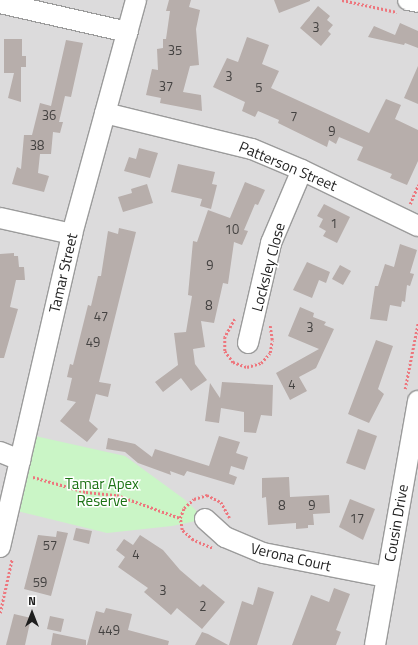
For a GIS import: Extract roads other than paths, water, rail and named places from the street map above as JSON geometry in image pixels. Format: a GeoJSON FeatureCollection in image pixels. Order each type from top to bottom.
{"type":"FeatureCollection","features":[{"type":"Feature","properties":{"kind":"street","name":"Tamar Street"},"geometry":{"type":"LineString","coordinates":[[0,548],[25,468],[72,234],[136,0]]}},
{"type":"Feature","properties":{"kind":"street"},"geometry":{"type":"LineString","coordinates":[[0,3],[128,32]]}},
{"type":"Feature","properties":{"kind":"street","name":"Patterson Street"},"geometry":{"type":"LineString","coordinates":[[105,113],[223,140],[302,170],[415,220]]}},
{"type":"Feature","properties":{"kind":"street","name":"Locksley Close"},"geometry":{"type":"LineString","coordinates":[[248,343],[271,243],[302,170]]}},
{"type":"Feature","properties":{"kind":"street"},"geometry":{"type":"LineString","coordinates":[[0,218],[72,234]]}},
{"type":"Feature","properties":{"kind":"street","name":"Cousin Drive"},"geometry":{"type":"LineString","coordinates":[[374,645],[418,401]]}},
{"type":"Feature","properties":{"kind":"street"},"geometry":{"type":"LineString","coordinates":[[0,452],[25,468]]}},
{"type":"Feature","properties":{"kind":"street","name":"Verona Court"},"geometry":{"type":"LineString","coordinates":[[205,519],[224,537],[263,553],[386,577]]}},
{"type":"Feature","properties":{"kind":"park label","name":"Tamar Apex Reserve"},"geometry":{"type":"Point","coordinates":[102,492]}}]}
